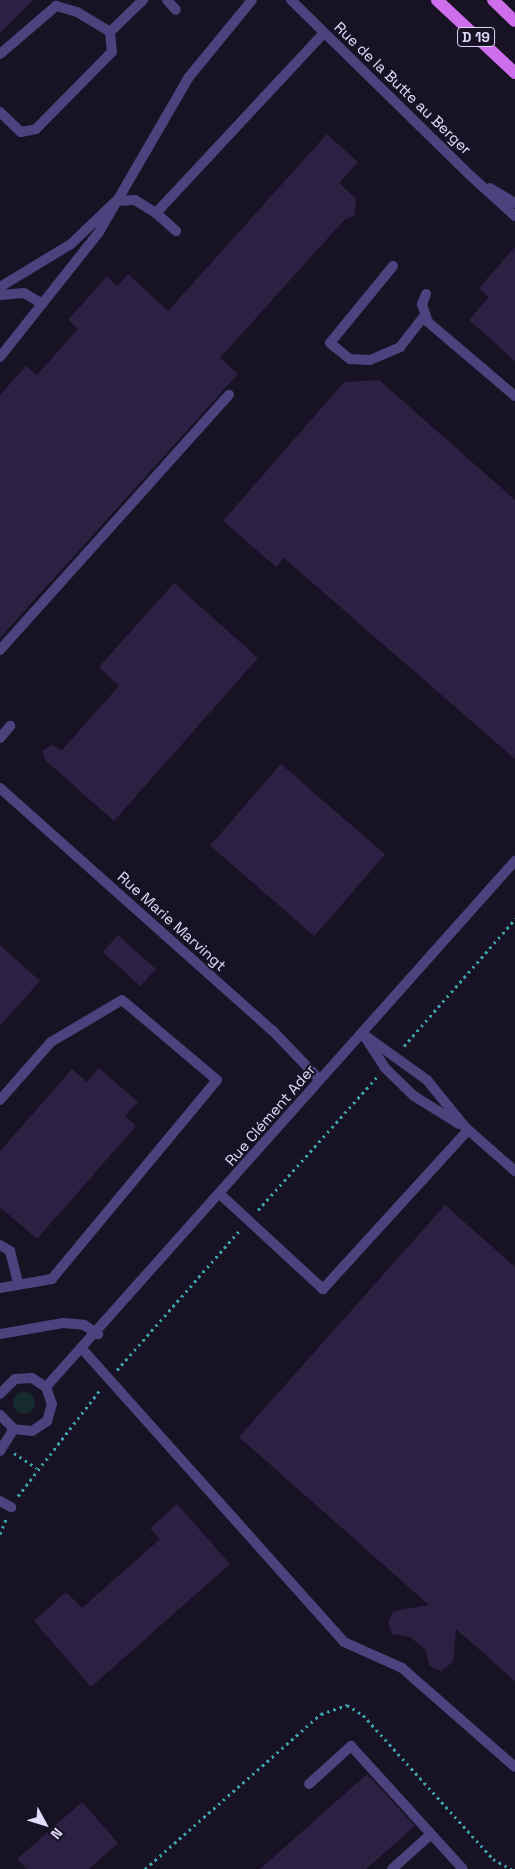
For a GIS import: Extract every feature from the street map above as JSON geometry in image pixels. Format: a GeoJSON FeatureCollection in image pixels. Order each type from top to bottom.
{"type":"FeatureCollection","features":[{"type":"Feature","properties":{"kind":"main road","name":"D 19"},"geometry":{"type":"LineString","coordinates":[[437,0],[515,74]]}},
{"type":"Feature","properties":{"kind":"main road","name":"D 19"},"geometry":{"type":"LineString","coordinates":[[493,0],[515,21]]}},
{"type":"Feature","properties":{"kind":"street"},"geometry":{"type":"LineString","coordinates":[[110,32],[143,0]]}},
{"type":"Feature","properties":{"kind":"street"},"geometry":{"type":"LineString","coordinates":[[167,0],[176,10]]}},
{"type":"Feature","properties":{"kind":"street"},"geometry":{"type":"LineString","coordinates":[[0,358],[98,232],[189,77],[252,0]]}},
{"type":"Feature","properties":{"kind":"street","name":"Rue de la Butte au Berger"},"geometry":{"type":"LineString","coordinates":[[291,0],[472,177]]}},
{"type":"Feature","properties":{"kind":"street"},"geometry":{"type":"LineString","coordinates":[[0,54],[56,6],[77,12],[110,32]]}},
{"type":"Feature","properties":{"kind":"street"},"geometry":{"type":"LineString","coordinates":[[0,112],[21,132],[36,128],[112,52],[110,32]]}},
{"type":"Feature","properties":{"kind":"street"},"geometry":{"type":"LineString","coordinates":[[156,213],[324,33]]}},
{"type":"Feature","properties":{"kind":"street"},"geometry":{"type":"LineString","coordinates":[[472,177],[515,203]]}},
{"type":"Feature","properties":{"kind":"street"},"geometry":{"type":"LineString","coordinates":[[472,177],[515,216]]}},
{"type":"Feature","properties":{"kind":"street"},"geometry":{"type":"LineString","coordinates":[[0,287],[71,244],[116,202],[135,200],[156,213],[176,231]]}},
{"type":"Feature","properties":{"kind":"street"},"geometry":{"type":"LineString","coordinates":[[393,266],[330,343],[350,359],[370,360],[400,347],[424,316],[426,294]]}},
{"type":"Feature","properties":{"kind":"street"},"geometry":{"type":"LineString","coordinates":[[0,294],[24,293],[42,304]]}},
{"type":"Feature","properties":{"kind":"street"},"geometry":{"type":"LineString","coordinates":[[424,316],[515,396]]}},
{"type":"Feature","properties":{"kind":"street"},"geometry":{"type":"LineString","coordinates":[[0,650],[229,395]]}},
{"type":"Feature","properties":{"kind":"street"},"geometry":{"type":"LineString","coordinates":[[0,738],[10,726]]}},
{"type":"Feature","properties":{"kind":"street","name":"Rue Marie Marvingt"},"geometry":{"type":"LineString","coordinates":[[0,788],[272,1030],[320,1080]]}},
{"type":"Feature","properties":{"kind":"street","name":"Rue Clément Ader"},"geometry":{"type":"LineString","coordinates":[[46,1387],[84,1351],[320,1080],[515,861]]}},
{"type":"Feature","properties":{"kind":"street"},"geometry":{"type":"LineString","coordinates":[[0,1100],[51,1042],[122,1000],[217,1080],[52,1279],[44,1284],[18,1282],[0,1288]]}},
{"type":"Feature","properties":{"kind":"street"},"geometry":{"type":"LineString","coordinates":[[362,1034],[385,1068],[414,1096],[466,1128]]}},
{"type":"Feature","properties":{"kind":"street"},"geometry":{"type":"LineString","coordinates":[[362,1034],[427,1080],[466,1128],[515,1171]]}},
{"type":"Feature","properties":{"kind":"street"},"geometry":{"type":"LineString","coordinates":[[221,1194],[323,1289],[466,1128]]}},
{"type":"Feature","properties":{"kind":"street"},"geometry":{"type":"LineString","coordinates":[[0,1245],[10,1251],[18,1282]]}},
{"type":"Feature","properties":{"kind":"street"},"geometry":{"type":"LineString","coordinates":[[0,1334],[63,1323],[84,1325],[98,1334]]}},
{"type":"Feature","properties":{"kind":"street"},"geometry":{"type":"LineString","coordinates":[[84,1351],[344,1642],[402,1668],[515,1767]]}},
{"type":"Feature","properties":{"kind":"street"},"geometry":{"type":"LineString","coordinates":[[0,1415],[14,1429],[32,1431],[46,1421],[52,1404],[46,1387],[24,1377],[1,1390]]}},
{"type":"Feature","properties":{"kind":"street"},"geometry":{"type":"LineString","coordinates":[[2,1448],[14,1429]]}},
{"type":"Feature","properties":{"kind":"street"},"geometry":{"type":"LineString","coordinates":[[0,1501],[11,1507]]}},
{"type":"Feature","properties":{"kind":"street"},"geometry":{"type":"LineString","coordinates":[[308,1784],[351,1746],[463,1869]]}},
{"type":"Feature","properties":{"kind":"street"},"geometry":{"type":"LineString","coordinates":[[392,1869],[430,1834]]}},
{"type":"Feature","properties":{"kind":"path"},"geometry":{"type":"LineString","coordinates":[[2,1448],[37,1468]]}},
{"type":"Feature","properties":{"kind":"green space"},"geometry":{"type":"Polygon","coordinates":[[[24,1392],[32,1395],[35,1403],[32,1411],[24,1414],[16,1411],[13,1403],[16,1395],[24,1392]]]}},
{"type":"Feature","properties":{"kind":"building"},"geometry":{"type":"Polygon","coordinates":[[[0,0],[33,0],[0,33],[0,0]]]}},
{"type":"Feature","properties":{"kind":"building"},"geometry":{"type":"Polygon","coordinates":[[[327,134],[358,162],[339,183],[356,199],[355,215],[344,220],[220,358],[238,374],[0,638],[0,395],[26,366],[37,375],[78,329],[68,320],[107,276],[117,286],[128,274],[168,311],[327,134]]]}},
{"type":"Feature","properties":{"kind":"building"},"geometry":{"type":"Polygon","coordinates":[[[515,247],[515,361],[469,320],[489,297],[479,288],[515,247]]]}},
{"type":"Feature","properties":{"kind":"building"},"geometry":{"type":"Polygon","coordinates":[[[379,380],[515,500],[515,759],[284,558],[276,567],[223,521],[344,382],[379,380]]]}},
{"type":"Feature","properties":{"kind":"building"},"geometry":{"type":"Polygon","coordinates":[[[174,583],[258,658],[114,821],[45,760],[42,751],[51,745],[62,750],[119,686],[99,667],[174,583]]]}},
{"type":"Feature","properties":{"kind":"building"},"geometry":{"type":"Polygon","coordinates":[[[281,764],[385,855],[314,936],[210,846],[281,764]]]}},
{"type":"Feature","properties":{"kind":"building"},"geometry":{"type":"Polygon","coordinates":[[[118,935],[156,969],[141,986],[103,952],[118,935]]]}},
{"type":"Feature","properties":{"kind":"building"},"geometry":{"type":"Polygon","coordinates":[[[0,945],[40,981],[0,1026],[0,945]]]}},
{"type":"Feature","properties":{"kind":"building"},"geometry":{"type":"Polygon","coordinates":[[[99,1068],[138,1102],[125,1116],[136,1126],[37,1239],[0,1207],[0,1151],[72,1069],[87,1082],[99,1068]]]}},
{"type":"Feature","properties":{"kind":"building"},"geometry":{"type":"Polygon","coordinates":[[[445,1205],[515,1267],[515,1681],[456,1629],[453,1662],[441,1671],[429,1666],[426,1650],[410,1637],[392,1634],[388,1622],[393,1611],[429,1605],[239,1437],[445,1205]]]}},
{"type":"Feature","properties":{"kind":"building"},"geometry":{"type":"Polygon","coordinates":[[[177,1504],[230,1564],[91,1687],[34,1621],[66,1592],[82,1608],[160,1539],[150,1528],[177,1504]]]}},
{"type":"Feature","properties":{"kind":"building"},"geometry":{"type":"Polygon","coordinates":[[[367,1774],[415,1826],[366,1869],[260,1869],[367,1774]]]}},
{"type":"Feature","properties":{"kind":"building"},"geometry":{"type":"Polygon","coordinates":[[[82,1802],[118,1843],[89,1869],[27,1869],[17,1859],[82,1802]]]}}]}
